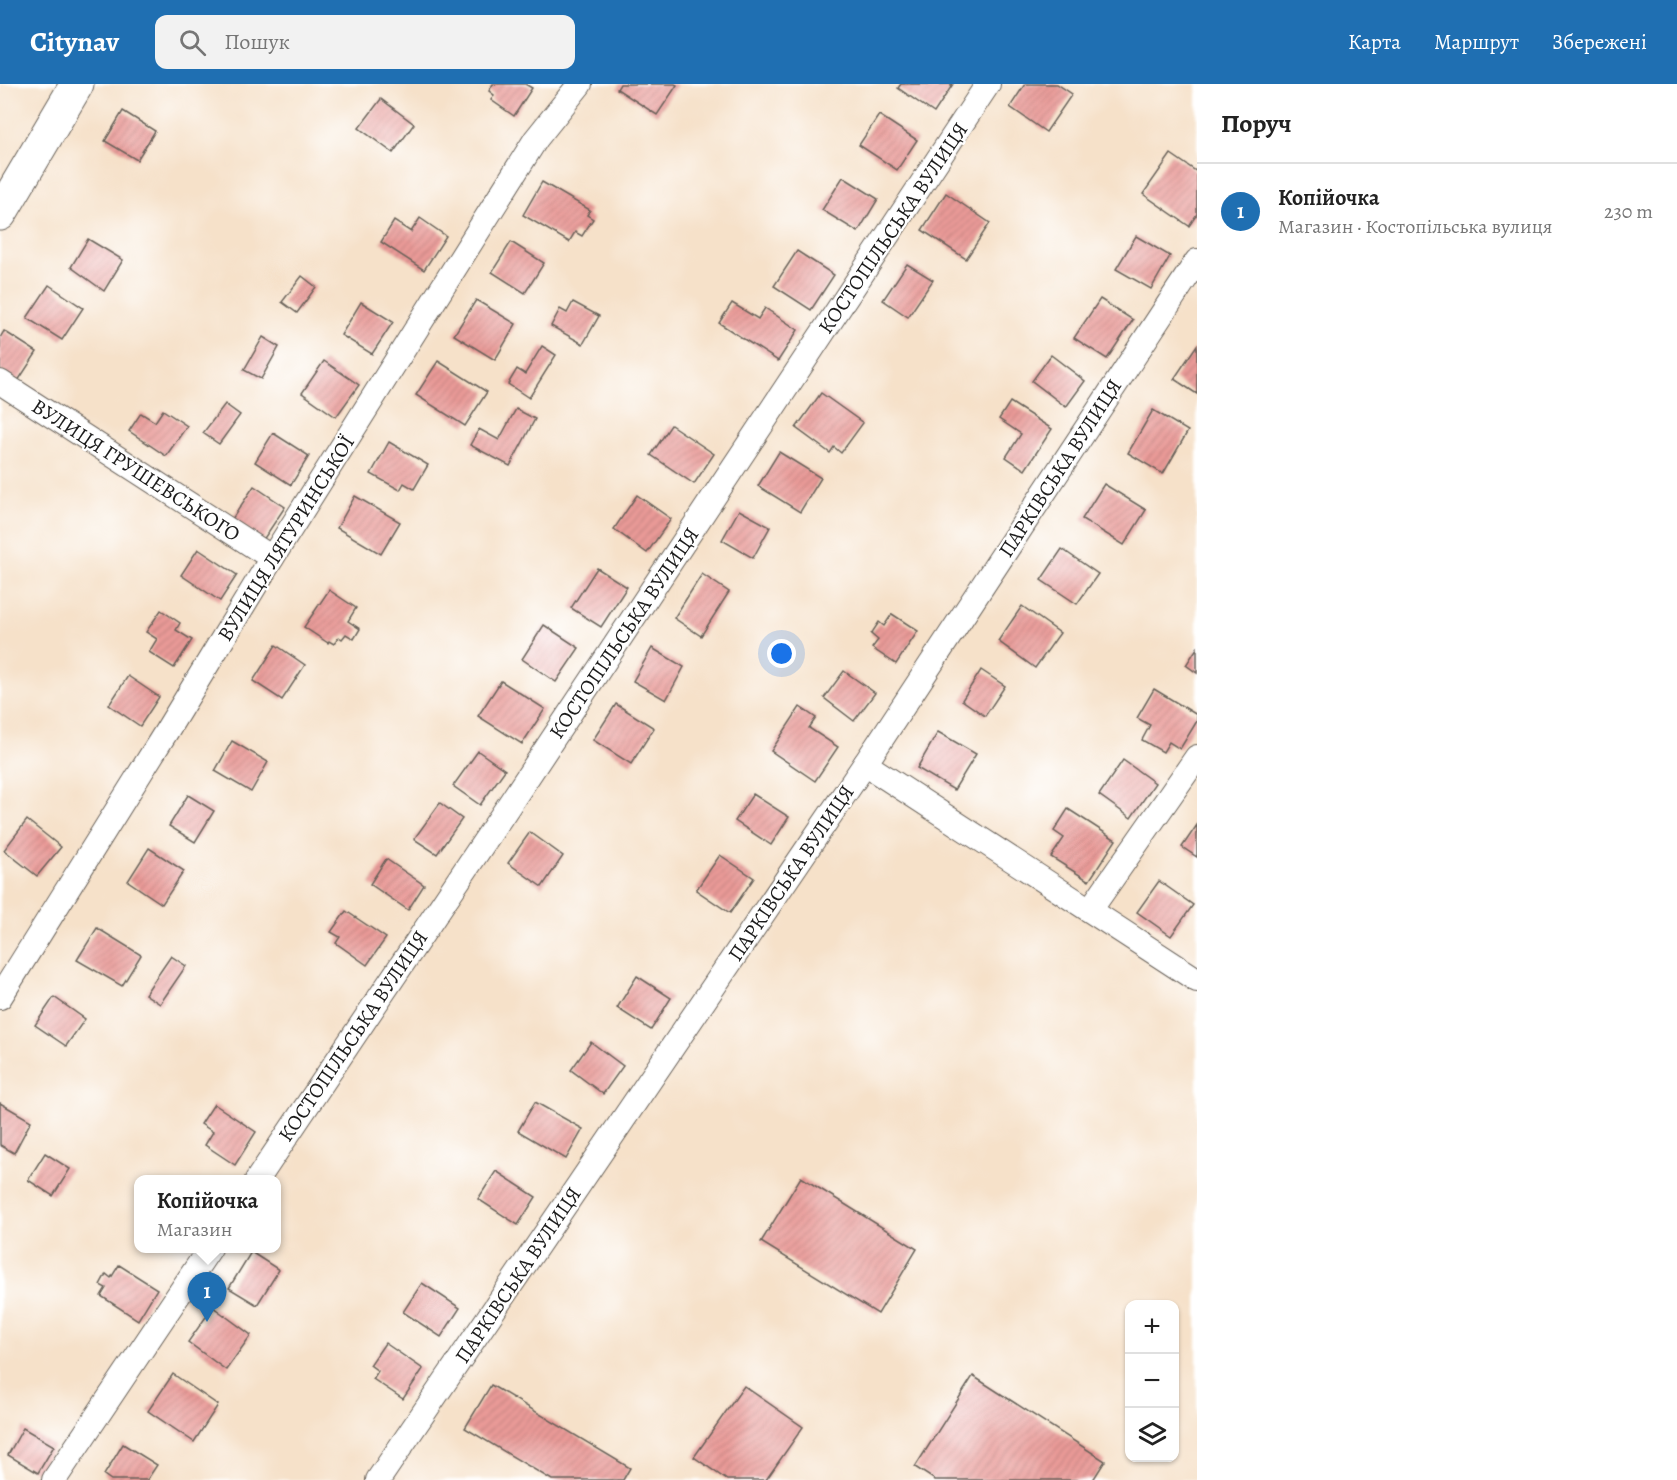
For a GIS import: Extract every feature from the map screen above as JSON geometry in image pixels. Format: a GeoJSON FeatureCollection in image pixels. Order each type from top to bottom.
{"type":"FeatureCollection","features":[{"type":"Feature","properties":{"kind":"street"},"geometry":{"type":"LineString","coordinates":[[0,214],[77,84]]}},
{"type":"Feature","properties":{"kind":"street","name":"ВУЛИЦЯ ЛЯТУРИНСЬКОЇ"},"geometry":{"type":"LineString","coordinates":[[0,997],[272,558],[536,139],[580,84]]}},
{"type":"Feature","properties":{"kind":"street","name":"КОСТОПІЛЬСЬКА ВУЛИЦЯ"},"geometry":{"type":"LineString","coordinates":[[259,1175],[510,805],[988,84]]}},
{"type":"Feature","properties":{"kind":"street","name":"ПАРКІВСЬКА ВУЛИЦЯ"},"geometry":{"type":"LineString","coordinates":[[378,1480],[865,764],[1197,261]]}},
{"type":"Feature","properties":{"kind":"street","name":"ВУЛИЦЯ ГРУШЕВСЬКОГО"},"geometry":{"type":"LineString","coordinates":[[0,382],[272,558]]}},
{"type":"Feature","properties":{"kind":"street"},"geometry":{"type":"LineString","coordinates":[[1090,910],[1197,757]]}},
{"type":"Feature","properties":{"kind":"street"},"geometry":{"type":"LineString","coordinates":[[865,764],[1197,980]]}},
{"type":"Feature","properties":{"kind":"street"},"geometry":{"type":"LineString","coordinates":[[54,1480],[207,1253]]}},
{"type":"Feature","properties":{"kind":"building"},"geometry":{"type":"Polygon","coordinates":[[[493,84],[525,84],[532,88],[514,116],[491,100],[494,95],[489,91],[493,84]]]}},
{"type":"Feature","properties":{"kind":"building"},"geometry":{"type":"Polygon","coordinates":[[[620,84],[677,85],[657,115],[617,89],[620,84]]]}},
{"type":"Feature","properties":{"kind":"building"},"geometry":{"type":"Polygon","coordinates":[[[901,84],[953,84],[934,113],[898,88],[901,84]]]}},
{"type":"Feature","properties":{"kind":"building"},"geometry":{"type":"Polygon","coordinates":[[[1025,84],[1057,84],[1072,94],[1046,132],[1010,107],[1025,84]]]}},
{"type":"Feature","properties":{"kind":"building"},"geometry":{"type":"Polygon","coordinates":[[[381,99],[414,124],[393,153],[359,128],[381,99]]]}},
{"type":"Feature","properties":{"kind":"building"},"geometry":{"type":"Polygon","coordinates":[[[123,111],[155,131],[137,160],[105,141],[123,111]]]}},
{"type":"Feature","properties":{"kind":"building"},"geometry":{"type":"Polygon","coordinates":[[[879,115],[917,140],[897,170],[859,145],[879,115]]]}},
{"type":"Feature","properties":{"kind":"building"},"geometry":{"type":"Polygon","coordinates":[[[1171,154],[1197,172],[1197,214],[1189,226],[1143,194],[1171,154]]]}},
{"type":"Feature","properties":{"kind":"building"},"geometry":{"type":"Polygon","coordinates":[[[843,177],[878,199],[858,232],[822,210],[843,177]]]}},
{"type":"Feature","properties":{"kind":"building"},"geometry":{"type":"Polygon","coordinates":[[[542,182],[590,210],[587,215],[593,219],[582,236],[575,232],[569,242],[523,215],[542,182]]]}},
{"type":"Feature","properties":{"kind":"building"},"geometry":{"type":"Polygon","coordinates":[[[946,193],[990,223],[966,259],[922,230],[946,193]]]}},
{"type":"Feature","properties":{"kind":"building"},"geometry":{"type":"Polygon","coordinates":[[[420,218],[446,236],[424,270],[381,242],[394,221],[411,232],[420,218]]]}},
{"type":"Feature","properties":{"kind":"building"},"geometry":{"type":"Polygon","coordinates":[[[1136,236],[1170,256],[1151,289],[1116,269],[1136,236]]]}},
{"type":"Feature","properties":{"kind":"building"},"geometry":{"type":"Polygon","coordinates":[[[88,239],[123,260],[104,291],[71,267],[88,239]]]}},
{"type":"Feature","properties":{"kind":"building"},"geometry":{"type":"Polygon","coordinates":[[[511,242],[544,263],[525,293],[492,272],[511,242]]]}},
{"type":"Feature","properties":{"kind":"building"},"geometry":{"type":"Polygon","coordinates":[[[797,251],[834,275],[811,310],[774,286],[797,251]]]}},
{"type":"Feature","properties":{"kind":"building"},"geometry":{"type":"Polygon","coordinates":[[[907,264],[933,280],[908,317],[883,300],[907,264]]]}},
{"type":"Feature","properties":{"kind":"building"},"geometry":{"type":"Polygon","coordinates":[[[302,276],[316,287],[297,313],[282,302],[302,276]]]}},
{"type":"Feature","properties":{"kind":"building"},"geometry":{"type":"Polygon","coordinates":[[[49,285],[83,308],[62,340],[27,318],[49,285]]]}},
{"type":"Feature","properties":{"kind":"building"},"geometry":{"type":"Polygon","coordinates":[[[1100,299],[1133,320],[1107,359],[1074,338],[1100,299]]]}},
{"type":"Feature","properties":{"kind":"building"},"geometry":{"type":"Polygon","coordinates":[[[476,300],[516,324],[495,360],[454,335],[476,300]]]}},
{"type":"Feature","properties":{"kind":"building"},"geometry":{"type":"Polygon","coordinates":[[[361,302],[393,322],[372,354],[341,335],[361,302]]]}},
{"type":"Feature","properties":{"kind":"building"},"geometry":{"type":"Polygon","coordinates":[[[573,302],[599,316],[583,344],[551,326],[560,309],[567,313],[573,302]]]}},
{"type":"Feature","properties":{"kind":"building"},"geometry":{"type":"Polygon","coordinates":[[[732,303],[758,319],[765,308],[798,330],[778,361],[719,323],[732,303]]]}},
{"type":"Feature","properties":{"kind":"building"},"geometry":{"type":"Polygon","coordinates":[[[4,331],[37,352],[18,381],[0,370],[0,338],[4,331]]]}},
{"type":"Feature","properties":{"kind":"building"},"geometry":{"type":"Polygon","coordinates":[[[263,337],[279,347],[261,379],[244,370],[263,337]]]}},
{"type":"Feature","properties":{"kind":"building"},"geometry":{"type":"Polygon","coordinates":[[[1197,345],[1197,394],[1174,379],[1197,345]]]}},
{"type":"Feature","properties":{"kind":"building"},"geometry":{"type":"Polygon","coordinates":[[[542,346],[556,355],[529,398],[508,384],[517,369],[525,374],[542,346]]]}},
{"type":"Feature","properties":{"kind":"building"},"geometry":{"type":"Polygon","coordinates":[[[1051,355],[1085,381],[1066,407],[1032,381],[1051,355]]]}},
{"type":"Feature","properties":{"kind":"building"},"geometry":{"type":"Polygon","coordinates":[[[324,361],[359,385],[336,417],[302,393],[324,361]]]}},
{"type":"Feature","properties":{"kind":"building"},"geometry":{"type":"Polygon","coordinates":[[[438,361],[487,392],[465,426],[416,395],[438,361]]]}},
{"type":"Feature","properties":{"kind":"building"},"geometry":{"type":"Polygon","coordinates":[[[821,393],[863,423],[841,453],[834,447],[830,453],[796,428],[821,393]]]}},
{"type":"Feature","properties":{"kind":"building"},"geometry":{"type":"Polygon","coordinates":[[[1010,402],[1052,429],[1025,470],[1006,457],[1021,434],[999,419],[1010,402]]]}},
{"type":"Feature","properties":{"kind":"building"},"geometry":{"type":"Polygon","coordinates":[[[225,404],[240,415],[219,444],[203,433],[225,404]]]}},
{"type":"Feature","properties":{"kind":"building"},"geometry":{"type":"Polygon","coordinates":[[[516,409],[535,419],[510,466],[470,445],[479,429],[499,440],[516,409]]]}},
{"type":"Feature","properties":{"kind":"building"},"geometry":{"type":"Polygon","coordinates":[[[163,410],[187,426],[166,456],[129,431],[141,413],[155,422],[163,410]]]}},
{"type":"Feature","properties":{"kind":"building"},"geometry":{"type":"Polygon","coordinates":[[[1153,410],[1188,431],[1163,474],[1128,453],[1153,410]]]}},
{"type":"Feature","properties":{"kind":"building"},"geometry":{"type":"Polygon","coordinates":[[[671,425],[714,454],[694,484],[651,455],[671,425]]]}},
{"type":"Feature","properties":{"kind":"building"},"geometry":{"type":"Polygon","coordinates":[[[273,433],[309,456],[291,485],[255,462],[273,433]]]}},
{"type":"Feature","properties":{"kind":"building"},"geometry":{"type":"Polygon","coordinates":[[[389,442],[428,465],[414,489],[404,483],[400,490],[371,474],[389,442]]]}},
{"type":"Feature","properties":{"kind":"building"},"geometry":{"type":"Polygon","coordinates":[[[779,452],[821,478],[800,512],[758,486],[779,452]]]}},
{"type":"Feature","properties":{"kind":"building"},"geometry":{"type":"Polygon","coordinates":[[[1104,484],[1146,510],[1124,545],[1082,519],[1104,484]]]}},
{"type":"Feature","properties":{"kind":"building"},"geometry":{"type":"Polygon","coordinates":[[[254,486],[285,507],[263,540],[232,519],[254,486]]]}},
{"type":"Feature","properties":{"kind":"building"},"geometry":{"type":"Polygon","coordinates":[[[637,495],[671,519],[647,553],[614,529],[637,495]]]}},
{"type":"Feature","properties":{"kind":"building"},"geometry":{"type":"Polygon","coordinates":[[[355,496],[400,522],[381,554],[337,528],[355,496]]]}},
{"type":"Feature","properties":{"kind":"building"},"geometry":{"type":"Polygon","coordinates":[[[739,510],[770,527],[753,558],[722,540],[739,510]]]}},
{"type":"Feature","properties":{"kind":"building"},"geometry":{"type":"Polygon","coordinates":[[[198,549],[237,575],[220,601],[181,575],[198,549]]]}},
{"type":"Feature","properties":{"kind":"building"},"geometry":{"type":"Polygon","coordinates":[[[1062,549],[1098,574],[1077,604],[1041,580],[1062,549]]]}},
{"type":"Feature","properties":{"kind":"building"},"geometry":{"type":"Polygon","coordinates":[[[597,568],[627,587],[601,627],[571,608],[597,568]]]}},
{"type":"Feature","properties":{"kind":"building"},"geometry":{"type":"Polygon","coordinates":[[[702,574],[729,592],[701,636],[674,618],[702,574]]]}},
{"type":"Feature","properties":{"kind":"building"},"geometry":{"type":"Polygon","coordinates":[[[329,590],[356,608],[348,621],[360,629],[354,639],[346,634],[342,639],[339,637],[334,644],[329,641],[328,643],[304,627],[329,590]]]}},
{"type":"Feature","properties":{"kind":"building"},"geometry":{"type":"Polygon","coordinates":[[[1022,606],[1060,633],[1035,668],[998,641],[1022,606]]]}},
{"type":"Feature","properties":{"kind":"building"},"geometry":{"type":"Polygon","coordinates":[[[161,610],[180,623],[176,630],[192,640],[174,668],[149,652],[157,639],[146,632],[161,610]]]}},
{"type":"Feature","properties":{"kind":"building"},"geometry":{"type":"Polygon","coordinates":[[[892,614],[918,631],[896,664],[872,648],[878,640],[871,634],[879,622],[884,626],[892,614]]]}},
{"type":"Feature","properties":{"kind":"building"},"geometry":{"type":"Polygon","coordinates":[[[544,625],[579,648],[556,682],[522,659],[544,625]]]}},
{"type":"Feature","properties":{"kind":"building"},"geometry":{"type":"Polygon","coordinates":[[[276,645],[305,665],[282,700],[253,681],[276,645]]]}},
{"type":"Feature","properties":{"kind":"building"},"geometry":{"type":"Polygon","coordinates":[[[652,648],[684,667],[666,700],[633,681],[652,648]]]}},
{"type":"Feature","properties":{"kind":"building"},"geometry":{"type":"Polygon","coordinates":[[[1197,648],[1197,673],[1186,665],[1197,648]]]}},
{"type":"Feature","properties":{"kind":"building"},"geometry":{"type":"Polygon","coordinates":[[[981,670],[1005,686],[985,716],[962,700],[981,670]]]}},
{"type":"Feature","properties":{"kind":"building"},"geometry":{"type":"Polygon","coordinates":[[[844,671],[875,693],[854,721],[824,698],[844,671]]]}},
{"type":"Feature","properties":{"kind":"building"},"geometry":{"type":"Polygon","coordinates":[[[128,676],[159,697],[140,726],[109,705],[128,676]]]}},
{"type":"Feature","properties":{"kind":"building"},"geometry":{"type":"Polygon","coordinates":[[[501,681],[545,709],[522,744],[478,716],[501,681]]]}},
{"type":"Feature","properties":{"kind":"building"},"geometry":{"type":"Polygon","coordinates":[[[1154,689],[1197,715],[1197,721],[1180,749],[1169,742],[1163,752],[1142,740],[1150,725],[1137,718],[1154,689]]]}},
{"type":"Feature","properties":{"kind":"building"},"geometry":{"type":"Polygon","coordinates":[[[616,704],[654,728],[631,764],[593,740],[616,704]]]}},
{"type":"Feature","properties":{"kind":"building"},"geometry":{"type":"Polygon","coordinates":[[[800,707],[816,718],[809,728],[838,747],[815,781],[771,751],[800,707]]]}},
{"type":"Feature","properties":{"kind":"building"},"geometry":{"type":"Polygon","coordinates":[[[938,732],[976,754],[954,790],[917,768],[938,732]]]}},
{"type":"Feature","properties":{"kind":"building"},"geometry":{"type":"Polygon","coordinates":[[[232,741],[268,762],[251,792],[215,771],[232,741]]]}},
{"type":"Feature","properties":{"kind":"building"},"geometry":{"type":"Polygon","coordinates":[[[478,751],[505,770],[480,805],[453,786],[478,751]]]}},
{"type":"Feature","properties":{"kind":"building"},"geometry":{"type":"Polygon","coordinates":[[[1123,760],[1155,783],[1131,818],[1099,795],[1123,760]]]}},
{"type":"Feature","properties":{"kind":"building"},"geometry":{"type":"Polygon","coordinates":[[[753,794],[789,817],[771,845],[735,821],[753,794]]]}},
{"type":"Feature","properties":{"kind":"building"},"geometry":{"type":"Polygon","coordinates":[[[188,795],[214,811],[195,842],[169,826],[188,795]]]}},
{"type":"Feature","properties":{"kind":"building"},"geometry":{"type":"Polygon","coordinates":[[[440,803],[462,819],[437,854],[414,839],[440,803]]]}},
{"type":"Feature","properties":{"kind":"building"},"geometry":{"type":"Polygon","coordinates":[[[1068,809],[1116,840],[1089,881],[1051,857],[1064,838],[1054,831],[1068,809]]]}},
{"type":"Feature","properties":{"kind":"building"},"geometry":{"type":"Polygon","coordinates":[[[27,820],[61,847],[37,876],[4,850],[27,820]]]}},
{"type":"Feature","properties":{"kind":"building"},"geometry":{"type":"Polygon","coordinates":[[[1197,825],[1197,857],[1182,847],[1197,825]]]}},
{"type":"Feature","properties":{"kind":"building"},"geometry":{"type":"Polygon","coordinates":[[[530,832],[563,856],[542,887],[508,863],[530,832]]]}},
{"type":"Feature","properties":{"kind":"building"},"geometry":{"type":"Polygon","coordinates":[[[149,848],[184,871],[162,904],[128,881],[149,848]]]}},
{"type":"Feature","properties":{"kind":"building"},"geometry":{"type":"Polygon","coordinates":[[[720,855],[754,878],[730,913],[696,890],[720,855]]]}},
{"type":"Feature","properties":{"kind":"building"},"geometry":{"type":"Polygon","coordinates":[[[386,859],[424,885],[408,910],[370,884],[386,859]]]}},
{"type":"Feature","properties":{"kind":"building"},"geometry":{"type":"Polygon","coordinates":[[[1159,881],[1193,905],[1171,936],[1137,912],[1159,881]]]}},
{"type":"Feature","properties":{"kind":"building"},"geometry":{"type":"Polygon","coordinates":[[[346,911],[386,938],[367,965],[336,943],[340,937],[331,932],[346,911]]]}},
{"type":"Feature","properties":{"kind":"building"},"geometry":{"type":"Polygon","coordinates":[[[97,928],[141,955],[122,986],[77,960],[97,928]]]}},
{"type":"Feature","properties":{"kind":"building"},"geometry":{"type":"Polygon","coordinates":[[[171,956],[186,966],[160,1004],[145,994],[171,956]]]}},
{"type":"Feature","properties":{"kind":"building"},"geometry":{"type":"Polygon","coordinates":[[[637,976],[671,998],[651,1030],[617,1008],[637,976]]]}},
{"type":"Feature","properties":{"kind":"building"},"geometry":{"type":"Polygon","coordinates":[[[54,997],[85,1019],[66,1046],[35,1025],[54,997]]]}},
{"type":"Feature","properties":{"kind":"building"},"geometry":{"type":"Polygon","coordinates":[[[591,1042],[623,1066],[603,1094],[571,1070],[591,1042]]]}},
{"type":"Feature","properties":{"kind":"building"},"geometry":{"type":"Polygon","coordinates":[[[535,1102],[583,1129],[566,1159],[518,1131],[535,1102]]]}},
{"type":"Feature","properties":{"kind":"building"},"geometry":{"type":"Polygon","coordinates":[[[0,1103],[31,1121],[14,1153],[0,1145],[0,1103]]]}},
{"type":"Feature","properties":{"kind":"building"},"geometry":{"type":"Polygon","coordinates":[[[214,1104],[256,1132],[235,1165],[205,1145],[213,1132],[201,1124],[214,1104]]]}},
{"type":"Feature","properties":{"kind":"building"},"geometry":{"type":"Polygon","coordinates":[[[45,1153],[70,1169],[53,1196],[28,1180],[45,1153]]]}},
{"type":"Feature","properties":{"kind":"building"},"geometry":{"type":"Polygon","coordinates":[[[496,1171],[536,1197],[518,1225],[478,1199],[496,1171]]]}},
{"type":"Feature","properties":{"kind":"building"},"geometry":{"type":"Polygon","coordinates":[[[801,1177],[917,1249],[878,1314],[761,1242],[801,1177]]]}},
{"type":"Feature","properties":{"kind":"building"},"geometry":{"type":"Polygon","coordinates":[[[250,1253],[279,1270],[257,1305],[229,1288],[250,1253]]]}},
{"type":"Feature","properties":{"kind":"building"},"geometry":{"type":"Polygon","coordinates":[[[119,1265],[157,1289],[138,1320],[101,1296],[106,1288],[100,1285],[106,1274],[111,1278],[119,1265]]]}},
{"type":"Feature","properties":{"kind":"building"},"geometry":{"type":"Polygon","coordinates":[[[422,1283],[460,1308],[441,1337],[403,1312],[422,1283]]]}},
{"type":"Feature","properties":{"kind":"building"},"geometry":{"type":"Polygon","coordinates":[[[213,1307],[251,1335],[226,1370],[188,1342],[213,1307]]]}},
{"type":"Feature","properties":{"kind":"building"},"geometry":{"type":"Polygon","coordinates":[[[385,1343],[423,1369],[403,1399],[373,1379],[378,1371],[370,1365],[385,1343]]]}},
{"type":"Feature","properties":{"kind":"building"},"geometry":{"type":"Polygon","coordinates":[[[173,1374],[218,1405],[194,1442],[148,1411],[173,1374]]]}},
{"type":"Feature","properties":{"kind":"building"},"geometry":{"type":"Polygon","coordinates":[[[973,1376],[1105,1461],[1093,1480],[935,1480],[915,1467],[973,1376]]]}},
{"type":"Feature","properties":{"kind":"building"},"geometry":{"type":"Polygon","coordinates":[[[491,1385],[630,1468],[623,1480],[552,1480],[465,1428],[491,1385]]]}},
{"type":"Feature","properties":{"kind":"building"},"geometry":{"type":"Polygon","coordinates":[[[744,1386],[803,1427],[766,1480],[727,1480],[694,1457],[744,1386]]]}},
{"type":"Feature","properties":{"kind":"building"},"geometry":{"type":"Polygon","coordinates":[[[23,1428],[54,1446],[38,1473],[8,1455],[23,1428]]]}},
{"type":"Feature","properties":{"kind":"building"},"geometry":{"type":"Polygon","coordinates":[[[123,1444],[157,1465],[147,1480],[111,1480],[104,1475],[123,1444]]]}},
{"type":"Feature","properties":{"kind":"place","name":"Копійочка"},"geometry":{"type":"Point","coordinates":[207,1322]}}]}
